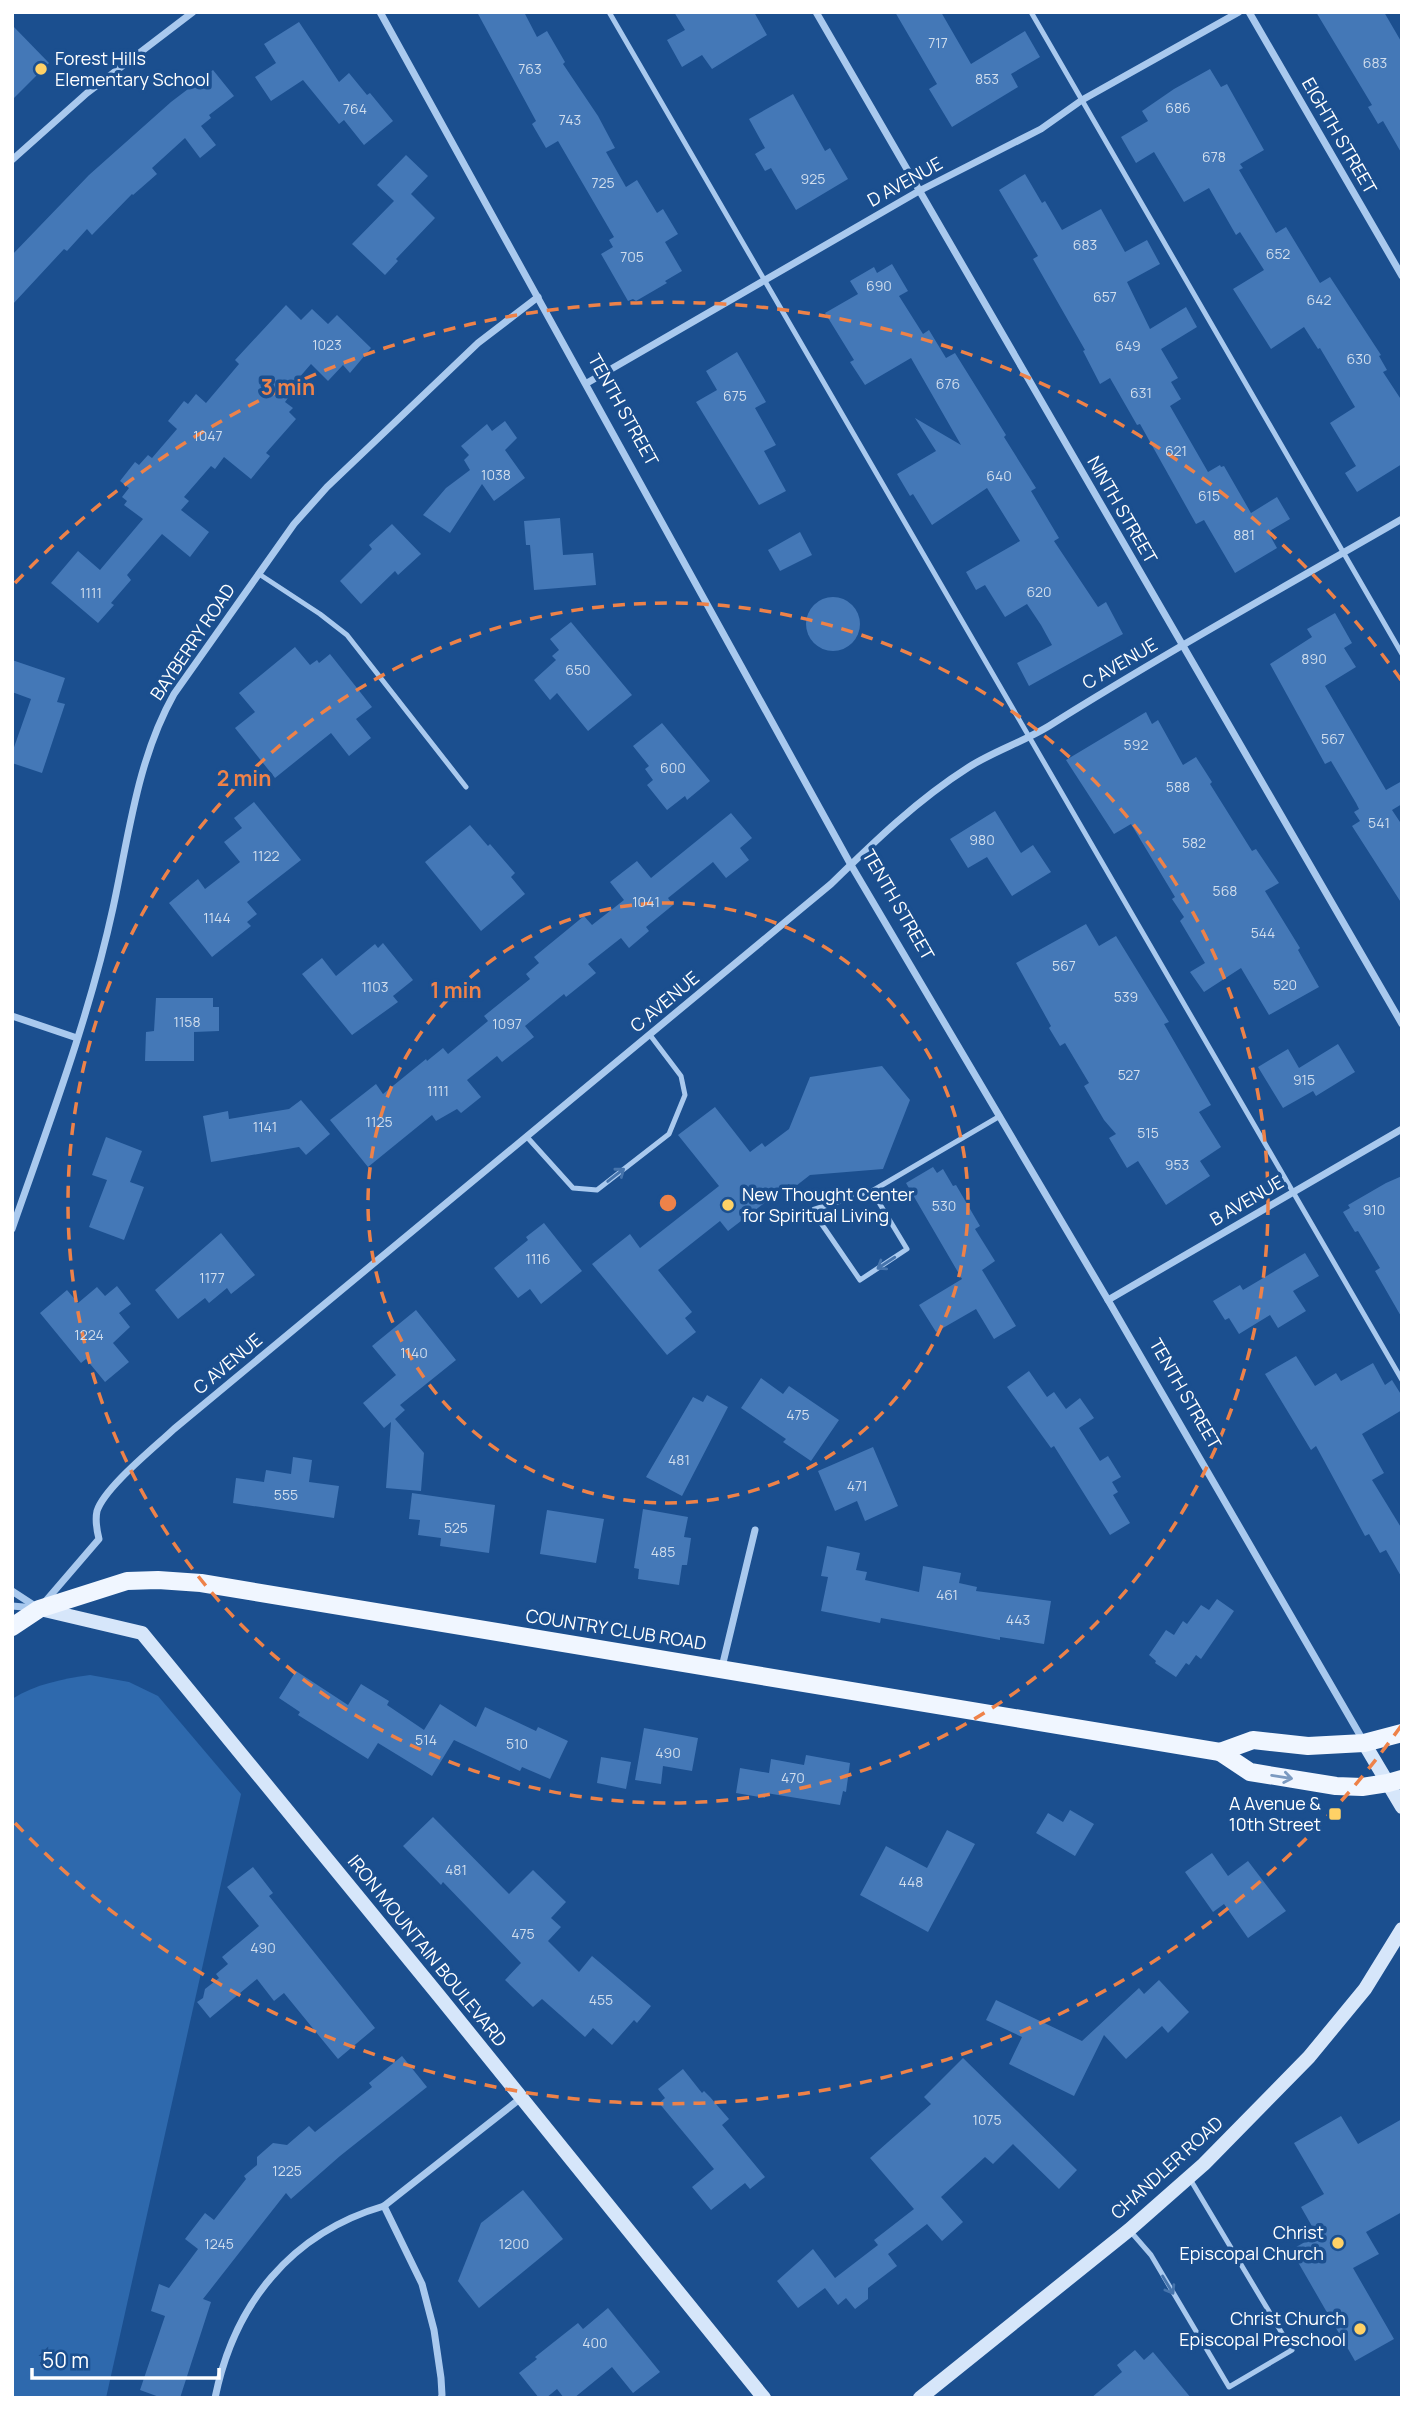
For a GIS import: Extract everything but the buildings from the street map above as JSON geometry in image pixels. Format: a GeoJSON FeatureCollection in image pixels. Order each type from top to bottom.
{"type":"FeatureCollection","features":[{"type":"Feature","properties":{"kind":"main road","name":"COUNTRY CLUB ROAD"},"geometry":{"type":"LineString","coordinates":[[12,1627],[39,1609],[127,1581],[201,1583],[1220,1752],[1250,1772],[1336,1786],[1362,1787],[1395,1781]]}},
{"type":"Feature","properties":{"kind":"main road","name":"COUNTRY CLUB ROAD"},"geometry":{"type":"LineString","coordinates":[[1220,1752],[1253,1740],[1308,1746],[1364,1743],[1402,1733]]}},
{"type":"Feature","properties":{"kind":"street"},"geometry":{"type":"LineString","coordinates":[[12,160],[87,93],[193,12]]}},
{"type":"Feature","properties":{"kind":"street","name":"TENTH STREET"},"geometry":{"type":"LineString","coordinates":[[380,12],[851,864],[1108,1300],[1364,1743],[1395,1781],[1402,1807]]}},
{"type":"Feature","properties":{"kind":"street","name":"NINTH STREET"},"geometry":{"type":"LineString","coordinates":[[816,12],[1402,1024]]}},
{"type":"Feature","properties":{"kind":"street","name":"D AVENUE"},"geometry":{"type":"LineString","coordinates":[[587,383],[919,191],[1041,129],[1082,100],[1239,12]]}},
{"type":"Feature","properties":{"kind":"street","name":"EIGHTH STREET"},"geometry":{"type":"LineString","coordinates":[[1249,12],[1402,276]]}},
{"type":"Feature","properties":{"kind":"street","name":"BAYBERRY ROAD"},"geometry":{"type":"LineString","coordinates":[[12,1229],[77,1038],[113,908],[138,782],[160,718],[174,694],[294,524],[327,487],[478,343],[538,298]]}},
{"type":"Feature","properties":{"kind":"street","name":"C AVENUE"},"geometry":{"type":"LineString","coordinates":[[39,1609],[99,1539],[96,1528],[97,1512],[118,1482],[174,1429],[831,884],[899,819],[943,785],[1002,747],[1030,738],[1402,519]]}},
{"type":"Feature","properties":{"kind":"street"},"geometry":{"type":"LineString","coordinates":[[12,1016],[77,1038]]}},
{"type":"Feature","properties":{"kind":"street","name":"B AVENUE"},"geometry":{"type":"LineString","coordinates":[[1108,1300],[1402,1129]]}},
{"type":"Feature","properties":{"kind":"street"},"geometry":{"type":"LineString","coordinates":[[722,1668],[755,1530]]}},
{"type":"Feature","properties":{"kind":"street"},"geometry":{"type":"LineString","coordinates":[[12,1591],[39,1609]]}},
{"type":"Feature","properties":{"kind":"street","name":"IRON MOUNTAIN BOULEVARD"},"geometry":{"type":"LineString","coordinates":[[12,1606],[39,1609],[142,1633],[764,2398]]}},
{"type":"Feature","properties":{"kind":"street","name":"CHANDLER ROAD"},"geometry":{"type":"LineString","coordinates":[[920,2398],[1129,2230],[1189,2177],[1308,2057],[1365,1989],[1402,1929]]}},
{"type":"Feature","properties":{"kind":"street"},"geometry":{"type":"LineString","coordinates":[[215,2398],[227,2350],[239,2323],[270,2278],[307,2243],[332,2227],[358,2213],[384,2206],[521,2097]]}},
{"type":"Feature","properties":{"kind":"street"},"geometry":{"type":"LineString","coordinates":[[384,2206],[422,2284],[434,2330],[441,2378],[440,2398]]}},
{"type":"Feature","properties":{"kind":"lane"},"geometry":{"type":"LineString","coordinates":[[609,12],[1402,1380]]}},
{"type":"Feature","properties":{"kind":"lane"},"geometry":{"type":"LineString","coordinates":[[1031,12],[1402,654]]}},
{"type":"Feature","properties":{"kind":"lane"},"geometry":{"type":"LineString","coordinates":[[259,574],[320,614],[346,635],[466,787]]}},
{"type":"Feature","properties":{"kind":"lane"},"geometry":{"type":"LineString","coordinates":[[527,1137],[573,1188],[597,1190],[668,1134],[685,1096],[681,1076],[650,1035]]}},
{"type":"Feature","properties":{"kind":"lane"},"geometry":{"type":"LineString","coordinates":[[872,1191],[906,1249],[860,1280],[812,1210],[872,1191],[1000,1116]]}},
{"type":"Feature","properties":{"kind":"lane"},"geometry":{"type":"LineString","coordinates":[[1129,2230],[1151,2255],[1229,2387],[1292,2350],[1189,2177]]}},
{"type":"Feature","properties":{"kind":"shaded area"},"geometry":{"type":"Polygon","coordinates":[[[90,1675],[129,1682],[158,1696],[241,1794],[106,2398],[12,2398],[12,1699],[30,1689],[90,1675]]]}},
{"type":"Feature","properties":{"kind":"place","name":"Forest Hills Elementary School"},"geometry":{"type":"Point","coordinates":[41,69]}},
{"type":"Feature","properties":{"kind":"place","name":"New Thought Center for Spiritual Living"},"geometry":{"type":"Point","coordinates":[728,1205]}},
{"type":"Feature","properties":{"kind":"place","name":"A Avenue & 10th Street"},"geometry":{"type":"Point","coordinates":[1335,1814]}},
{"type":"Feature","properties":{"kind":"place","name":"Christ Episcopal Church"},"geometry":{"type":"Point","coordinates":[1338,2243]}},
{"type":"Feature","properties":{"kind":"place","name":"Christ Church Episcopal Preschool"},"geometry":{"type":"Point","coordinates":[1360,2329]}}]}
